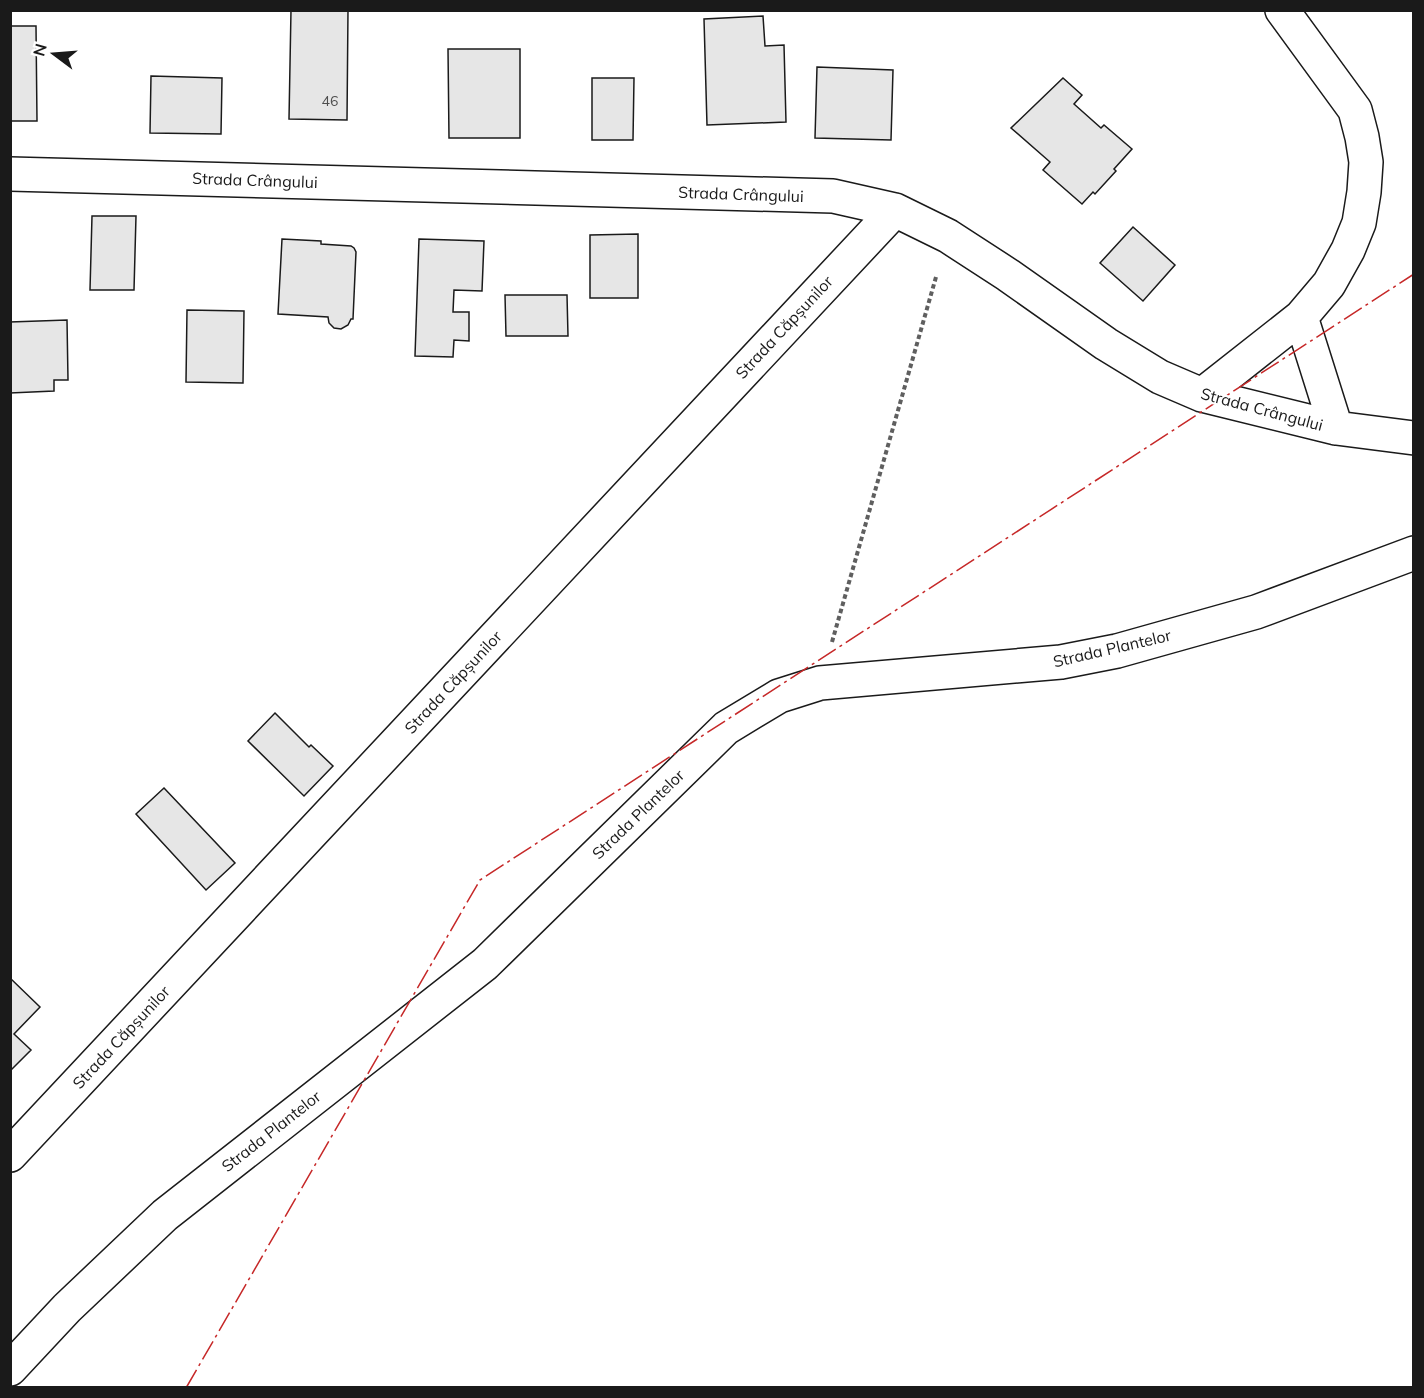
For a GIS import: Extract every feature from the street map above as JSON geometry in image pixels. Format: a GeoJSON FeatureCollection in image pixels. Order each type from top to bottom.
{"type":"FeatureCollection","features":[{"type":"Feature","properties":{"kind":"street"},"geometry":{"type":"LineString","coordinates":[[1202,395],[1301,317],[1329,284],[1348,250],[1359,222],[1366,162],[1355,110],[1282,10]]}},
{"type":"Feature","properties":{"kind":"street","name":"Strada Crângului"},"geometry":{"type":"LineString","coordinates":[[10,174],[833,196],[894,210],[948,236],[1106,344],[1160,377],[1202,395],[1336,428],[1413,438]]}},
{"type":"Feature","properties":{"kind":"street","name":"Strada Căpșunilor"},"geometry":{"type":"LineString","coordinates":[[10,1155],[894,210]]}},
{"type":"Feature","properties":{"kind":"street"},"geometry":{"type":"LineString","coordinates":[[1301,317],[1336,428]]}},
{"type":"Feature","properties":{"kind":"street","name":"Strada Plantelor"},"geometry":{"type":"LineString","coordinates":[[10,1369],[67,1308],[165,1215],[485,964],[726,728],[779,696],[820,683],[1061,662],[1117,651],[1256,612],[1413,553]]}},
{"type":"Feature","properties":{"kind":"path"},"geometry":{"type":"LineString","coordinates":[[820,683],[948,236]]}},
{"type":"Feature","properties":{"kind":"building"},"geometry":{"type":"Polygon","coordinates":[[[291,10],[348,10],[347,120],[289,119],[291,10]]]}},
{"type":"Feature","properties":{"kind":"building"},"geometry":{"type":"Polygon","coordinates":[[[763,16],[765,46],[784,45],[786,122],[707,125],[704,19],[763,16]]]}},
{"type":"Feature","properties":{"kind":"building"},"geometry":{"type":"Polygon","coordinates":[[[10,26],[36,26],[37,121],[10,121],[10,26]]]}},
{"type":"Feature","properties":{"kind":"building"},"geometry":{"type":"Polygon","coordinates":[[[448,49],[520,49],[520,138],[449,138],[448,49]]]}},
{"type":"Feature","properties":{"kind":"building"},"geometry":{"type":"Polygon","coordinates":[[[817,67],[893,70],[891,140],[815,138],[817,67]]]}},
{"type":"Feature","properties":{"kind":"building"},"geometry":{"type":"Polygon","coordinates":[[[151,76],[222,78],[221,134],[150,133],[151,76]]]}},
{"type":"Feature","properties":{"kind":"building"},"geometry":{"type":"Polygon","coordinates":[[[592,78],[634,78],[633,140],[592,140],[592,78]]]}},
{"type":"Feature","properties":{"kind":"building"},"geometry":{"type":"Polygon","coordinates":[[[1063,78],[1082,95],[1074,104],[1101,128],[1104,125],[1132,149],[1114,169],[1116,171],[1095,194],[1093,192],[1082,204],[1043,170],[1050,162],[1011,128],[1063,78]]]}},
{"type":"Feature","properties":{"kind":"building"},"geometry":{"type":"Polygon","coordinates":[[[92,216],[136,216],[134,290],[90,290],[92,216]]]}},
{"type":"Feature","properties":{"kind":"building"},"geometry":{"type":"Polygon","coordinates":[[[1133,227],[1175,265],[1143,301],[1100,263],[1133,227]]]}},
{"type":"Feature","properties":{"kind":"building"},"geometry":{"type":"Polygon","coordinates":[[[638,234],[638,298],[590,298],[590,235],[638,234]]]}},
{"type":"Feature","properties":{"kind":"building"},"geometry":{"type":"Polygon","coordinates":[[[282,239],[321,241],[321,244],[354,248],[356,252],[353,319],[348,325],[341,329],[334,328],[329,323],[328,317],[278,314],[282,239]]]}},
{"type":"Feature","properties":{"kind":"building"},"geometry":{"type":"Polygon","coordinates":[[[419,239],[484,241],[482,291],[454,290],[453,312],[469,312],[469,341],[454,340],[453,357],[415,356],[419,239]]]}},
{"type":"Feature","properties":{"kind":"building"},"geometry":{"type":"Polygon","coordinates":[[[505,295],[567,295],[568,336],[506,336],[505,295]]]}},
{"type":"Feature","properties":{"kind":"building"},"geometry":{"type":"Polygon","coordinates":[[[187,310],[244,311],[243,383],[186,382],[187,310]]]}},
{"type":"Feature","properties":{"kind":"building"},"geometry":{"type":"Polygon","coordinates":[[[67,320],[68,380],[54,380],[54,391],[10,393],[10,322],[67,320]]]}},
{"type":"Feature","properties":{"kind":"building"},"geometry":{"type":"Polygon","coordinates":[[[275,713],[309,747],[311,745],[333,766],[304,796],[248,741],[275,713]]]}},
{"type":"Feature","properties":{"kind":"building"},"geometry":{"type":"Polygon","coordinates":[[[164,788],[235,863],[206,890],[136,814],[164,788]]]}},
{"type":"Feature","properties":{"kind":"building"},"geometry":{"type":"Polygon","coordinates":[[[10,978],[40,1007],[14,1034],[31,1050],[10,1071],[10,978]]]}},
{"type":"Feature","properties":{"kind":"power"},"geometry":{"type":"LineString","coordinates":[[186,1388],[480,880],[1414,274]]}}]}
